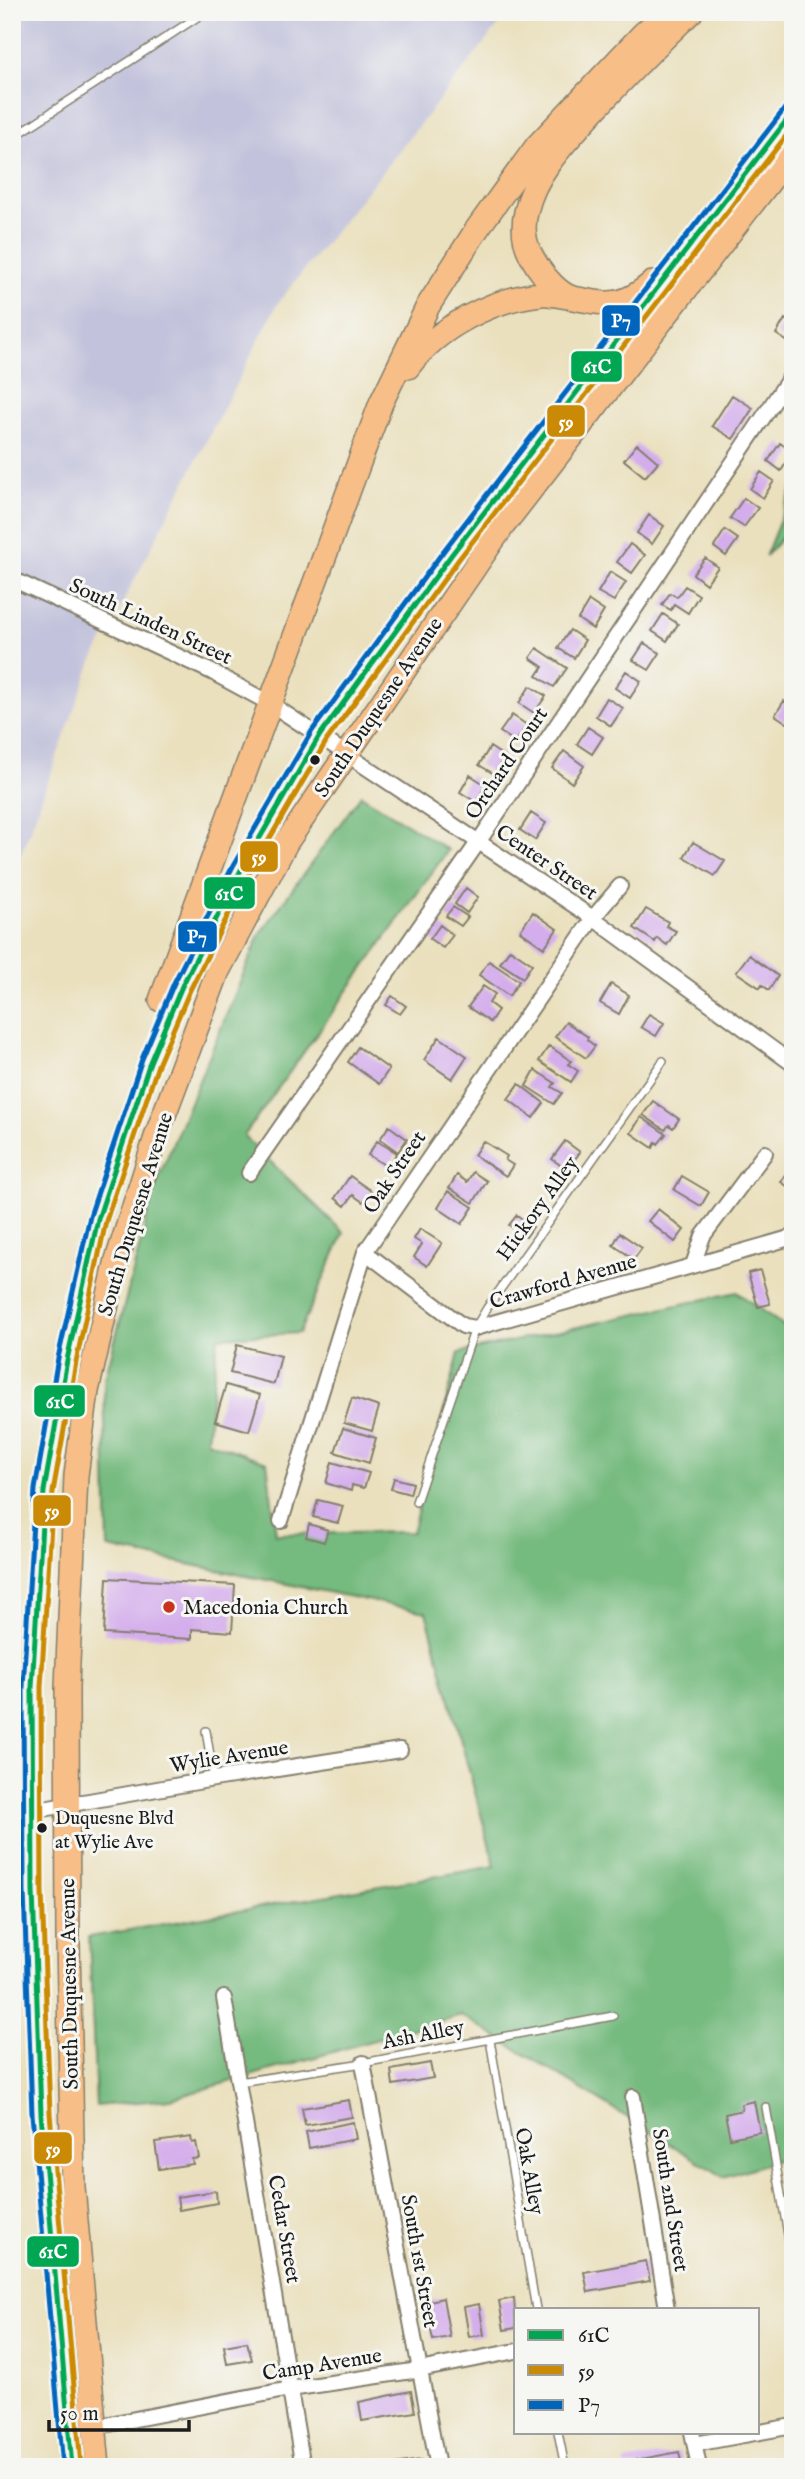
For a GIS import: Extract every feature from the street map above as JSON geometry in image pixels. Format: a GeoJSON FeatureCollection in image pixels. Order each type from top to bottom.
{"type":"FeatureCollection","features":[{"type":"Feature","properties":{"kind":"main road"},"geometry":{"type":"LineString","coordinates":[[98,1219],[144,1046],[382,403],[428,306],[477,229],[537,146],[667,12]]}},
{"type":"Feature","properties":{"kind":"main road"},"geometry":{"type":"LineString","coordinates":[[569,297],[544,276],[525,247],[526,213],[537,181],[565,142],[647,53],[691,12]]}},
{"type":"Feature","properties":{"kind":"main road","name":"South Duquesne Avenue"},"geometry":{"type":"LineString","coordinates":[[72,2467],[41,2114],[32,1811],[32,1686],[44,1491],[67,1360],[98,1219],[150,1062],[182,986],[242,870],[320,735],[452,554],[793,112]]}},
{"type":"Feature","properties":{"kind":"main road","name":"South Duquesne Avenue"},"geometry":{"type":"LineString","coordinates":[[98,2467],[73,2187],[67,1687],[76,1476],[87,1391],[117,1260],[158,1131],[218,971],[286,842],[502,527],[793,150]]}},
{"type":"Feature","properties":{"kind":"main road"},"geometry":{"type":"LineString","coordinates":[[382,403],[423,348],[455,325],[505,300],[544,293],[614,304],[635,297],[671,268]]}},
{"type":"Feature","properties":{"kind":"street","name":"Orchard Court"},"geometry":{"type":"LineString","coordinates":[[249,1173],[479,841],[793,373]]}},
{"type":"Feature","properties":{"kind":"street","name":"South Linden Street"},"geometry":{"type":"LineString","coordinates":[[12,579],[212,672],[271,704]]}},
{"type":"Feature","properties":{"kind":"street","name":"Center Street"},"geometry":{"type":"LineString","coordinates":[[271,704],[593,918],[793,1064]]}},
{"type":"Feature","properties":{"kind":"street","name":"Oak Street"},"geometry":{"type":"LineString","coordinates":[[281,1521],[365,1252],[593,918],[620,886]]}},
{"type":"Feature","properties":{"kind":"street"},"geometry":{"type":"LineString","coordinates":[[693,1265],[703,1236],[765,1153]]}},
{"type":"Feature","properties":{"kind":"street","name":"Crawford Avenue"},"geometry":{"type":"LineString","coordinates":[[365,1252],[463,1326],[475,1328],[793,1237]]}},
{"type":"Feature","properties":{"kind":"street","name":"Wylie Avenue"},"geometry":{"type":"LineString","coordinates":[[32,1811],[400,1750]]}},
{"type":"Feature","properties":{"kind":"street","name":"Cedar Street"},"geometry":{"type":"LineString","coordinates":[[224,1998],[303,2467]]}},
{"type":"Feature","properties":{"kind":"street","name":"South 1st Street"},"geometry":{"type":"LineString","coordinates":[[363,2063],[438,2467]]}},
{"type":"Feature","properties":{"kind":"street","name":"South 2nd Street"},"geometry":{"type":"LineString","coordinates":[[633,2097],[667,2308]]}},
{"type":"Feature","properties":{"kind":"street","name":"Camp Avenue"},"geometry":{"type":"LineString","coordinates":[[94,2427],[290,2389],[419,2370],[514,2351]]}},
{"type":"Feature","properties":{"kind":"street"},"geometry":{"type":"LineString","coordinates":[[760,2430],[793,2426]]}},
{"type":"Feature","properties":{"kind":"street"},"geometry":{"type":"LineString","coordinates":[[699,2467],[694,2438],[727,2434]]}},
{"type":"Feature","properties":{"kind":"lane"},"geometry":{"type":"LineString","coordinates":[[12,138],[205,12]]}},
{"type":"Feature","properties":{"kind":"lane","name":"Hickory Alley"},"geometry":{"type":"LineString","coordinates":[[416,1503],[475,1328],[663,1061]]}},
{"type":"Feature","properties":{"kind":"lane"},"geometry":{"type":"LineString","coordinates":[[206,1731],[214,1779]]}},
{"type":"Feature","properties":{"kind":"lane","name":"Ash Alley"},"geometry":{"type":"LineString","coordinates":[[239,2082],[363,2063],[613,2016]]}},
{"type":"Feature","properties":{"kind":"lane","name":"Oak Alley"},"geometry":{"type":"LineString","coordinates":[[490,2040],[536,2308]]}},
{"type":"Feature","properties":{"kind":"lane"},"geometry":{"type":"LineString","coordinates":[[766,2107],[793,2264]]}},
{"type":"Feature","properties":{"kind":"lane"},"geometry":{"type":"LineString","coordinates":[[558,2434],[565,2467]]}},
{"type":"Feature","properties":{"kind":"shaded area"},"geometry":{"type":"Polygon","coordinates":[[[12,12],[509,12],[278,303],[91,664],[12,879],[12,12]]]}},
{"type":"Feature","properties":{"kind":"green space"},"geometry":{"type":"Polygon","coordinates":[[[793,488],[793,525],[765,557],[793,488]]]}},
{"type":"Feature","properties":{"kind":"green space"},"geometry":{"type":"Polygon","coordinates":[[[361,795],[448,850],[244,1136],[344,1233],[299,1333],[218,1337],[207,1441],[267,1462],[276,1534],[412,1532],[459,1353],[737,1292],[793,1333],[793,2155],[724,2177],[461,2015],[170,2099],[96,2106],[89,1937],[495,1866],[426,1612],[108,1548],[104,1382],[156,1184],[260,934],[361,795]]]}},
{"type":"Feature","properties":{"kind":"building"},"geometry":{"type":"Polygon","coordinates":[[[785,319],[793,324],[791,344],[776,334],[785,319]]]}},
{"type":"Feature","properties":{"kind":"building"},"geometry":{"type":"Polygon","coordinates":[[[732,395],[753,408],[733,439],[712,426],[732,395]]]}},
{"type":"Feature","properties":{"kind":"building"},"geometry":{"type":"Polygon","coordinates":[[[780,443],[793,452],[781,471],[768,461],[780,443]]]}},
{"type":"Feature","properties":{"kind":"building"},"geometry":{"type":"Polygon","coordinates":[[[637,444],[658,462],[645,477],[624,460],[637,444]]]}},
{"type":"Feature","properties":{"kind":"building"},"geometry":{"type":"Polygon","coordinates":[[[761,472],[774,481],[763,498],[750,489],[761,472]]]}},
{"type":"Feature","properties":{"kind":"building"},"geometry":{"type":"Polygon","coordinates":[[[744,498],[758,508],[744,527],[730,518],[744,498]]]}},
{"type":"Feature","properties":{"kind":"building"},"geometry":{"type":"Polygon","coordinates":[[[649,515],[664,526],[652,544],[637,533],[649,515]]]}},
{"type":"Feature","properties":{"kind":"building"},"geometry":{"type":"Polygon","coordinates":[[[725,530],[738,539],[726,556],[714,547],[725,530]]]}},
{"type":"Feature","properties":{"kind":"building"},"geometry":{"type":"Polygon","coordinates":[[[630,544],[645,555],[632,573],[617,562],[630,544]]]}},
{"type":"Feature","properties":{"kind":"building"},"geometry":{"type":"Polygon","coordinates":[[[705,558],[718,567],[706,584],[693,574],[705,558]]]}},
{"type":"Feature","properties":{"kind":"building"},"geometry":{"type":"Polygon","coordinates":[[[610,572],[626,582],[614,601],[598,592],[610,572]]]}},
{"type":"Feature","properties":{"kind":"building"},"geometry":{"type":"Polygon","coordinates":[[[685,586],[699,595],[688,613],[674,604],[671,610],[662,605],[670,593],[677,597],[685,586]]]}},
{"type":"Feature","properties":{"kind":"building"},"geometry":{"type":"Polygon","coordinates":[[[589,601],[604,611],[593,629],[578,619],[589,601]]]}},
{"type":"Feature","properties":{"kind":"building"},"geometry":{"type":"Polygon","coordinates":[[[663,614],[678,624],[667,641],[652,631],[663,614]]]}},
{"type":"Feature","properties":{"kind":"building"},"geometry":{"type":"Polygon","coordinates":[[[570,630],[585,640],[574,658],[558,648],[570,630]]]}},
{"type":"Feature","properties":{"kind":"building"},"geometry":{"type":"Polygon","coordinates":[[[644,643],[660,653],[649,670],[633,660],[644,643]]]}},
{"type":"Feature","properties":{"kind":"building"},"geometry":{"type":"Polygon","coordinates":[[[537,648],[567,668],[554,687],[537,676],[543,667],[530,658],[537,648]]]}},
{"type":"Feature","properties":{"kind":"building"},"geometry":{"type":"Polygon","coordinates":[[[626,671],[641,681],[630,698],[615,688],[626,671]]]}},
{"type":"Feature","properties":{"kind":"building"},"geometry":{"type":"Polygon","coordinates":[[[530,686],[546,696],[534,713],[519,703],[530,686]]]}},
{"type":"Feature","properties":{"kind":"building"},"geometry":{"type":"Polygon","coordinates":[[[607,698],[623,708],[611,726],[596,716],[607,698]]]}},
{"type":"Feature","properties":{"kind":"building"},"geometry":{"type":"Polygon","coordinates":[[[784,701],[793,707],[793,727],[775,715],[784,701]]]}},
{"type":"Feature","properties":{"kind":"building"},"geometry":{"type":"Polygon","coordinates":[[[512,715],[527,725],[516,742],[500,732],[512,715]]]}},
{"type":"Feature","properties":{"kind":"building"},"geometry":{"type":"Polygon","coordinates":[[[588,727],[603,737],[592,754],[577,744],[588,727]]]}},
{"type":"Feature","properties":{"kind":"building"},"geometry":{"type":"Polygon","coordinates":[[[490,747],[505,757],[494,774],[479,765],[490,747]]]}},
{"type":"Feature","properties":{"kind":"building"},"geometry":{"type":"Polygon","coordinates":[[[564,751],[584,766],[572,783],[552,768],[564,751]]]}},
{"type":"Feature","properties":{"kind":"building"},"geometry":{"type":"Polygon","coordinates":[[[470,775],[486,785],[476,802],[460,792],[470,775]]]}},
{"type":"Feature","properties":{"kind":"building"},"geometry":{"type":"Polygon","coordinates":[[[531,813],[546,823],[535,840],[520,830],[531,813]]]}},
{"type":"Feature","properties":{"kind":"building"},"geometry":{"type":"Polygon","coordinates":[[[693,842],[725,861],[715,876],[684,857],[693,842]]]}},
{"type":"Feature","properties":{"kind":"building"},"geometry":{"type":"Polygon","coordinates":[[[466,888],[478,897],[467,913],[455,904],[466,888]]]}},
{"type":"Feature","properties":{"kind":"building"},"geometry":{"type":"Polygon","coordinates":[[[453,907],[468,917],[461,926],[446,916],[453,907]]]}},
{"type":"Feature","properties":{"kind":"building"},"geometry":{"type":"Polygon","coordinates":[[[646,909],[668,922],[666,926],[676,931],[667,945],[657,938],[655,942],[634,928],[646,909]]]}},
{"type":"Feature","properties":{"kind":"building"},"geometry":{"type":"Polygon","coordinates":[[[533,912],[557,929],[544,948],[520,931],[533,912]]]}},
{"type":"Feature","properties":{"kind":"building"},"geometry":{"type":"Polygon","coordinates":[[[440,925],[453,935],[443,948],[430,939],[440,925]]]}},
{"type":"Feature","properties":{"kind":"building"},"geometry":{"type":"Polygon","coordinates":[[[510,949],[532,964],[523,978],[500,963],[510,949]]]}},
{"type":"Feature","properties":{"kind":"building"},"geometry":{"type":"Polygon","coordinates":[[[749,955],[778,976],[769,990],[762,985],[760,988],[736,972],[749,955]]]}},
{"type":"Feature","properties":{"kind":"building"},"geometry":{"type":"Polygon","coordinates":[[[489,961],[519,981],[509,996],[479,975],[489,961]]]}},
{"type":"Feature","properties":{"kind":"building"},"geometry":{"type":"Polygon","coordinates":[[[611,984],[629,995],[619,1014],[600,1003],[611,984]]]}},
{"type":"Feature","properties":{"kind":"building"},"geometry":{"type":"Polygon","coordinates":[[[483,986],[495,994],[489,1003],[498,1010],[490,1022],[468,1007],[483,986]]]}},
{"type":"Feature","properties":{"kind":"building"},"geometry":{"type":"Polygon","coordinates":[[[392,996],[406,1006],[400,1014],[386,1005],[392,996]]]}},
{"type":"Feature","properties":{"kind":"building"},"geometry":{"type":"Polygon","coordinates":[[[649,1014],[664,1023],[656,1036],[641,1027],[649,1014]]]}},
{"type":"Feature","properties":{"kind":"building"},"geometry":{"type":"Polygon","coordinates":[[[566,1022],[588,1037],[587,1040],[595,1046],[586,1058],[555,1037],[566,1022]]]}},
{"type":"Feature","properties":{"kind":"building"},"geometry":{"type":"Polygon","coordinates":[[[439,1037],[467,1056],[452,1079],[424,1060],[439,1037]]]}},
{"type":"Feature","properties":{"kind":"building"},"geometry":{"type":"Polygon","coordinates":[[[549,1046],[571,1061],[568,1064],[578,1071],[571,1082],[539,1061],[549,1046]]]}},
{"type":"Feature","properties":{"kind":"building"},"geometry":{"type":"Polygon","coordinates":[[[358,1047],[389,1069],[379,1084],[348,1062],[358,1047]]]}},
{"type":"Feature","properties":{"kind":"building"},"geometry":{"type":"Polygon","coordinates":[[[535,1070],[555,1083],[552,1087],[562,1093],[554,1104],[526,1086],[535,1070]]]}},
{"type":"Feature","properties":{"kind":"building"},"geometry":{"type":"Polygon","coordinates":[[[519,1084],[544,1103],[533,1118],[508,1099],[519,1084]]]}},
{"type":"Feature","properties":{"kind":"building"},"geometry":{"type":"Polygon","coordinates":[[[653,1101],[679,1119],[673,1128],[669,1125],[665,1130],[643,1115],[653,1101]]]}},
{"type":"Feature","properties":{"kind":"building"},"geometry":{"type":"Polygon","coordinates":[[[641,1117],[666,1134],[653,1148],[631,1133],[641,1117]]]}},
{"type":"Feature","properties":{"kind":"building"},"geometry":{"type":"Polygon","coordinates":[[[389,1126],[407,1139],[398,1152],[380,1139],[389,1126]]]}},
{"type":"Feature","properties":{"kind":"building"},"geometry":{"type":"Polygon","coordinates":[[[377,1141],[397,1153],[388,1167],[368,1155],[377,1141]]]}},
{"type":"Feature","properties":{"kind":"building"},"geometry":{"type":"Polygon","coordinates":[[[483,1141],[507,1156],[505,1160],[513,1165],[506,1176],[474,1155],[483,1141]]]}},
{"type":"Feature","properties":{"kind":"building"},"geometry":{"type":"Polygon","coordinates":[[[565,1141],[580,1152],[567,1170],[552,1159],[565,1141]]]}},
{"type":"Feature","properties":{"kind":"building"},"geometry":{"type":"Polygon","coordinates":[[[790,1169],[793,1171],[793,1190],[781,1182],[790,1169]]]}},
{"type":"Feature","properties":{"kind":"building"},"geometry":{"type":"Polygon","coordinates":[[[473,1172],[487,1181],[473,1203],[449,1188],[457,1175],[467,1182],[473,1172]]]}},
{"type":"Feature","properties":{"kind":"building"},"geometry":{"type":"Polygon","coordinates":[[[350,1176],[371,1191],[363,1202],[353,1195],[345,1206],[335,1198],[350,1176]]]}},
{"type":"Feature","properties":{"kind":"building"},"geometry":{"type":"Polygon","coordinates":[[[682,1176],[709,1192],[701,1206],[674,1190],[682,1176]]]}},
{"type":"Feature","properties":{"kind":"building"},"geometry":{"type":"Polygon","coordinates":[[[448,1191],[473,1207],[462,1224],[438,1208],[448,1191]]]}},
{"type":"Feature","properties":{"kind":"building"},"geometry":{"type":"Polygon","coordinates":[[[658,1209],[684,1230],[675,1242],[648,1221],[658,1209]]]}},
{"type":"Feature","properties":{"kind":"building"},"geometry":{"type":"Polygon","coordinates":[[[517,1215],[533,1227],[526,1237],[509,1225],[517,1215]]]}},
{"type":"Feature","properties":{"kind":"building"},"geometry":{"type":"Polygon","coordinates":[[[420,1229],[442,1243],[427,1266],[414,1257],[422,1244],[414,1239],[420,1229]]]}},
{"type":"Feature","properties":{"kind":"building"},"geometry":{"type":"Polygon","coordinates":[[[620,1233],[642,1248],[634,1259],[613,1245],[620,1233]]]}},
{"type":"Feature","properties":{"kind":"building"},"geometry":{"type":"Polygon","coordinates":[[[760,1270],[770,1304],[758,1307],[748,1273],[760,1270]]]}},
{"type":"Feature","properties":{"kind":"building"},"geometry":{"type":"Polygon","coordinates":[[[237,1345],[281,1356],[274,1384],[230,1373],[237,1345]]]}},
{"type":"Feature","properties":{"kind":"building"},"geometry":{"type":"Polygon","coordinates":[[[226,1385],[260,1395],[249,1431],[215,1421],[226,1385]]]}},
{"type":"Feature","properties":{"kind":"building"},"geometry":{"type":"Polygon","coordinates":[[[352,1398],[379,1407],[372,1431],[344,1423],[352,1398]]]}},
{"type":"Feature","properties":{"kind":"building"},"geometry":{"type":"Polygon","coordinates":[[[343,1428],[376,1438],[369,1463],[335,1452],[343,1428]]]}},
{"type":"Feature","properties":{"kind":"building"},"geometry":{"type":"Polygon","coordinates":[[[332,1462],[369,1473],[364,1488],[352,1485],[351,1491],[326,1483],[332,1462]]]}},
{"type":"Feature","properties":{"kind":"building"},"geometry":{"type":"Polygon","coordinates":[[[394,1478],[413,1483],[410,1494],[391,1489],[394,1478]]]}},
{"type":"Feature","properties":{"kind":"building"},"geometry":{"type":"Polygon","coordinates":[[[318,1500],[343,1506],[338,1523],[313,1517],[318,1500]]]}},
{"type":"Feature","properties":{"kind":"building"},"geometry":{"type":"Polygon","coordinates":[[[309,1524],[328,1530],[324,1542],[306,1537],[309,1524]]]}},
{"type":"Feature","properties":{"kind":"building","name":"Macedonia Church"},"geometry":{"type":"Polygon","coordinates":[[[107,1578],[235,1585],[232,1632],[192,1629],[192,1639],[104,1634],[107,1578]]]}},
{"type":"Feature","properties":{"kind":"building"},"geometry":{"type":"Polygon","coordinates":[[[430,2063],[433,2078],[393,2085],[391,2070],[430,2063]]]}},
{"type":"Feature","properties":{"kind":"building"},"geometry":{"type":"Polygon","coordinates":[[[349,2100],[352,2117],[305,2125],[302,2108],[349,2100]]]}},
{"type":"Feature","properties":{"kind":"building"},"geometry":{"type":"Polygon","coordinates":[[[754,2101],[760,2132],[730,2138],[725,2114],[742,2110],[741,2104],[754,2101]]]}},
{"type":"Feature","properties":{"kind":"building"},"geometry":{"type":"Polygon","coordinates":[[[353,2122],[356,2139],[309,2148],[306,2132],[353,2122]]]}},
{"type":"Feature","properties":{"kind":"building"},"geometry":{"type":"Polygon","coordinates":[[[191,2137],[192,2143],[196,2142],[199,2158],[192,2159],[193,2164],[159,2169],[155,2142],[191,2137]]]}},
{"type":"Feature","properties":{"kind":"building"},"geometry":{"type":"Polygon","coordinates":[[[216,2191],[217,2203],[179,2210],[177,2197],[216,2191]]]}},
{"type":"Feature","properties":{"kind":"building"},"geometry":{"type":"Polygon","coordinates":[[[646,2261],[650,2281],[588,2292],[584,2272],[646,2261]]]}},
{"type":"Feature","properties":{"kind":"building"},"geometry":{"type":"Polygon","coordinates":[[[443,2298],[450,2337],[433,2340],[425,2302],[443,2298]]]}},
{"type":"Feature","properties":{"kind":"building"},"geometry":{"type":"Polygon","coordinates":[[[514,2298],[514,2328],[504,2330],[499,2301],[514,2298]]]}},
{"type":"Feature","properties":{"kind":"building"},"geometry":{"type":"Polygon","coordinates":[[[479,2304],[484,2335],[469,2337],[464,2307],[479,2304]]]}},
{"type":"Feature","properties":{"kind":"building"},"geometry":{"type":"Polygon","coordinates":[[[247,2342],[252,2360],[227,2364],[224,2346],[247,2342]]]}},
{"type":"Feature","properties":{"kind":"building"},"geometry":{"type":"Polygon","coordinates":[[[411,2391],[415,2412],[362,2421],[359,2402],[411,2391]]]}},
{"type":"Feature","properties":{"kind":"building"},"geometry":{"type":"Polygon","coordinates":[[[679,2452],[682,2467],[626,2467],[625,2462],[679,2452]]]}},
{"type":"Feature","properties":{"kind":"building"},"geometry":{"type":"Polygon","coordinates":[[[421,2460],[422,2467],[387,2467],[387,2465],[421,2460]]]}},
{"type":"Feature","properties":{"kind":"transit line","name":"P7"},"geometry":{"type":"LineString","coordinates":[[63,2467],[32,2114],[24,1891],[23,1687],[35,1489],[58,1358],[90,1216],[142,1059],[174,983],[233,866],[312,731],[445,549],[786,107]]}},
{"type":"Feature","properties":{"kind":"transit line","name":"61C"},"geometry":{"type":"LineString","coordinates":[[72,2467],[41,2114],[33,1891],[32,1687],[44,1491],[67,1360],[98,1219],[150,1062],[182,986],[241,870],[320,735],[452,554],[793,112]]}},
{"type":"Feature","properties":{"kind":"transit line","name":"59"},"geometry":{"type":"LineString","coordinates":[[81,2466],[50,2113],[42,1891],[41,1687],[53,1492],[76,1362],[106,1221],[158,1065],[190,990],[249,874],[327,740],[459,559],[793,127]]}},
{"type":"Feature","properties":{"kind":"place","name":"Macedonia Church"},"geometry":{"type":"Point","coordinates":[169,1607]}},
{"type":"Feature","properties":{"kind":"place","name":"Duquesne Blvd at Wylie Ave"},"geometry":{"type":"Point","coordinates":[42,1828]}}]}
